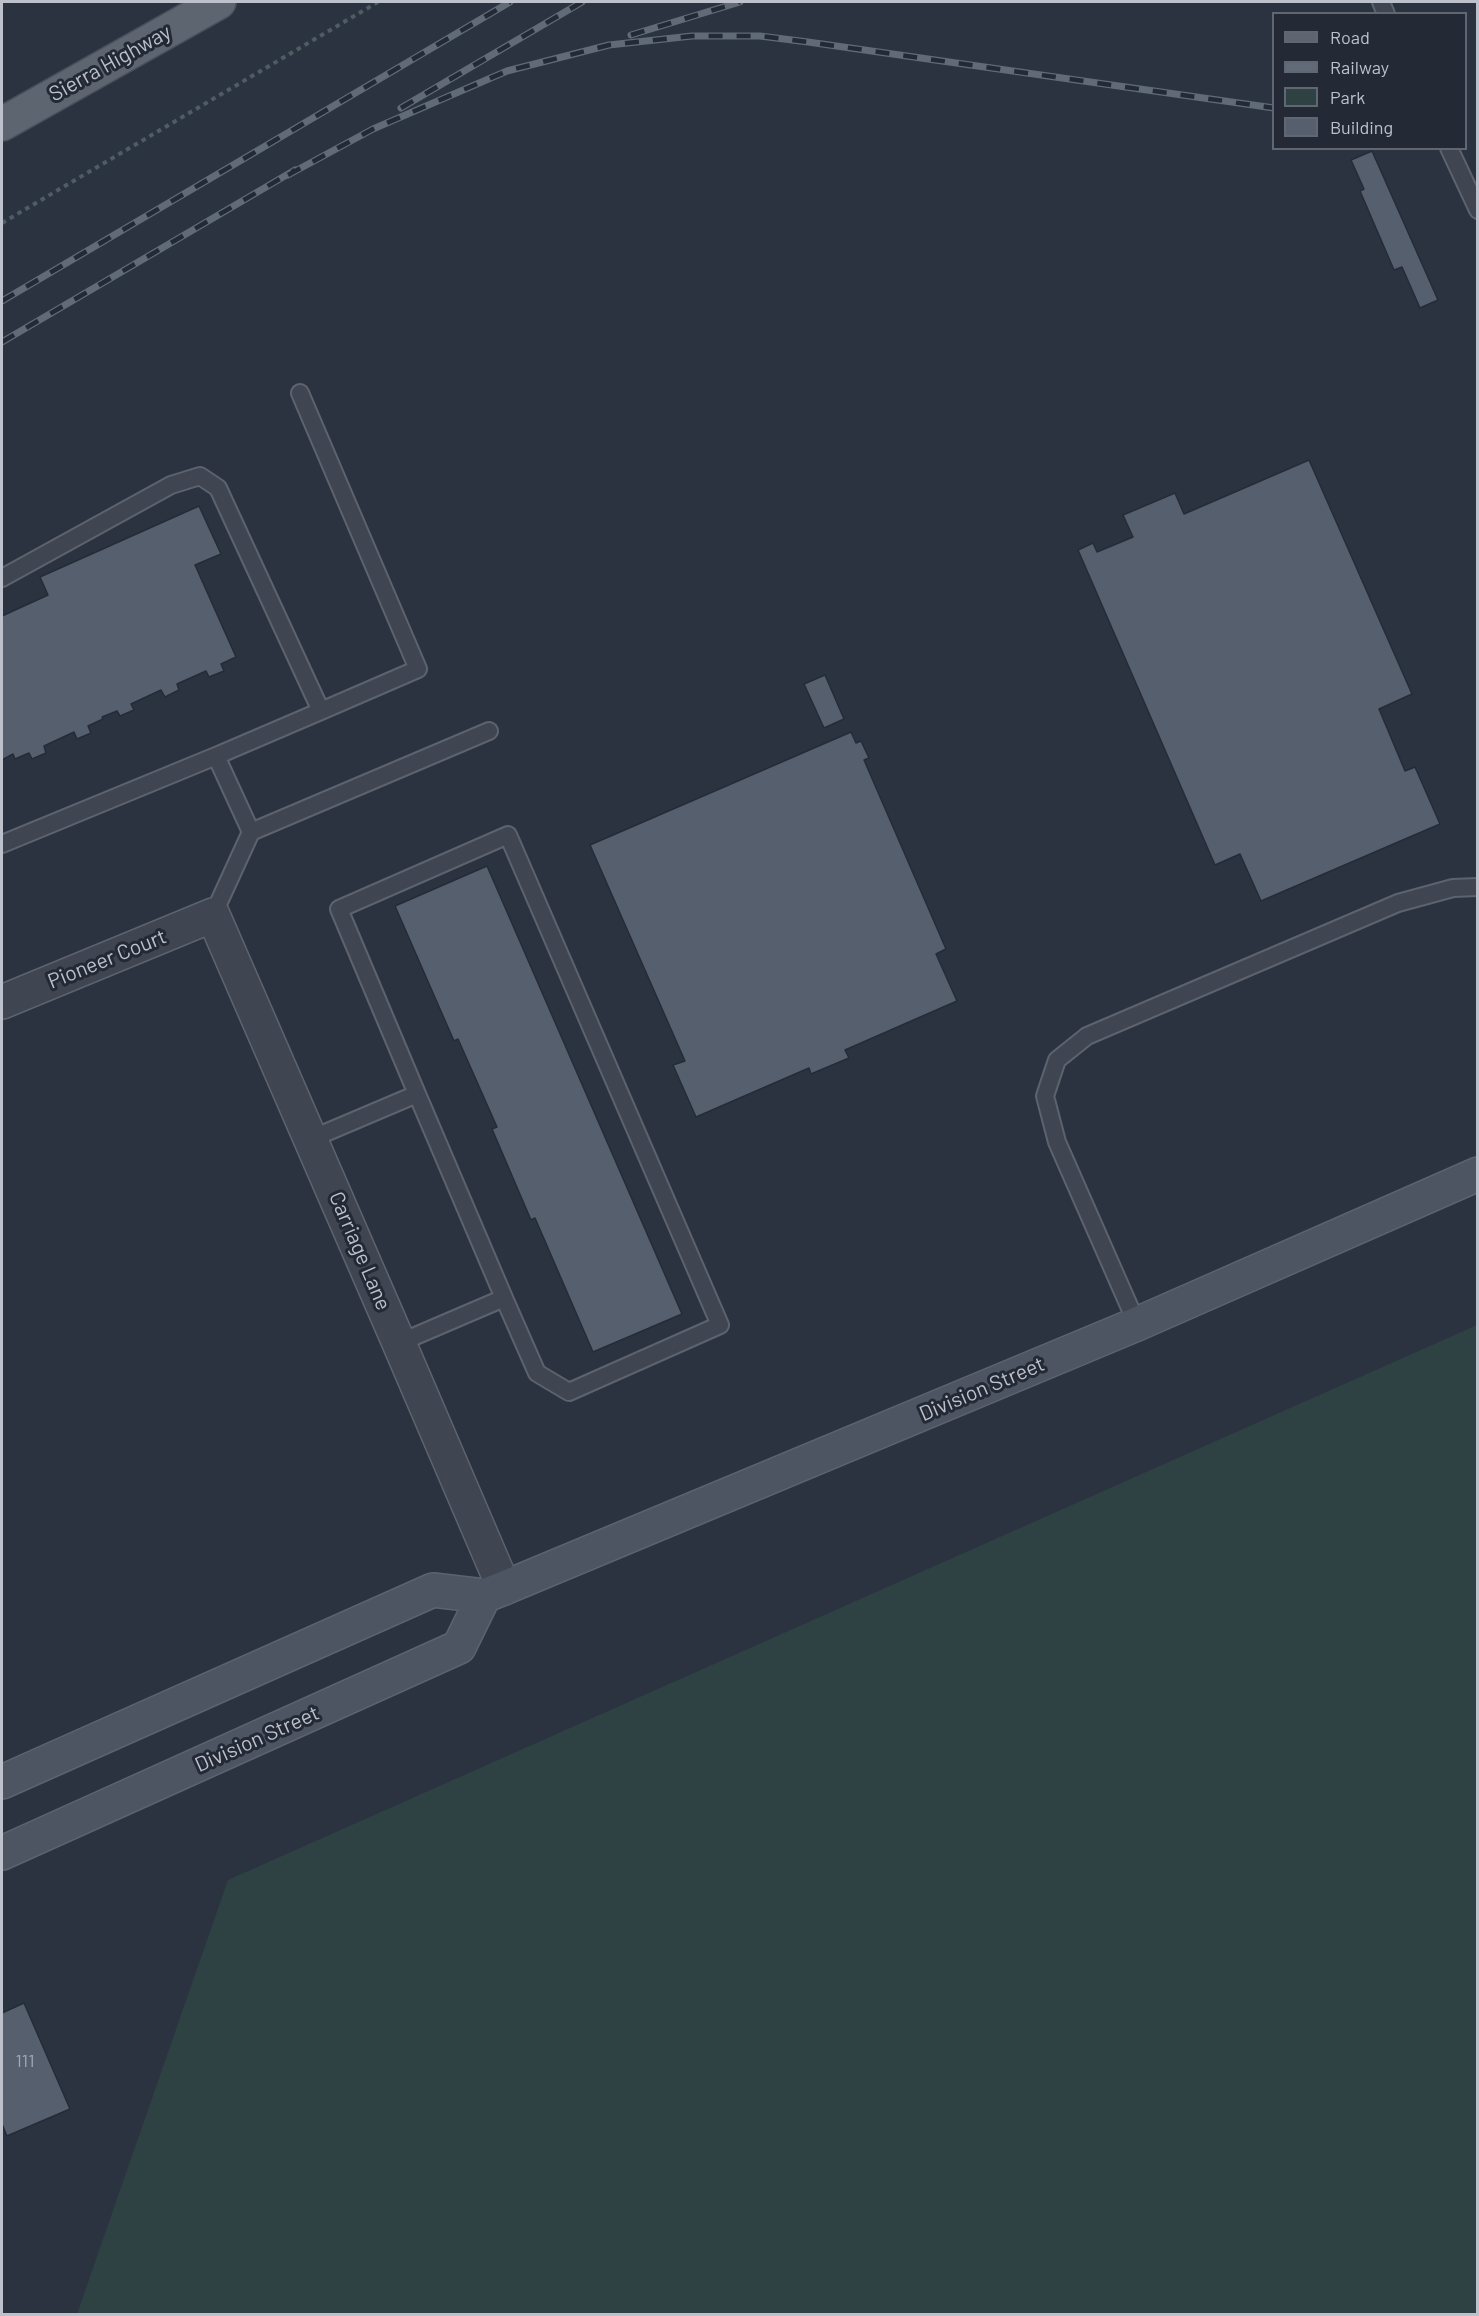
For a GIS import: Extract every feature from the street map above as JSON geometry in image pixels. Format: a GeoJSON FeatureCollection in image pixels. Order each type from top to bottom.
{"type":"FeatureCollection","features":[{"type":"Feature","properties":{"kind":"main road","name":"Sierra Highway"},"geometry":{"type":"LineString","coordinates":[[2,124],[212,3]]}},
{"type":"Feature","properties":{"kind":"main road","name":"Division Street"},"geometry":{"type":"LineString","coordinates":[[2,1782],[433,1590],[494,1592],[1137,1324],[1478,1174]]}},
{"type":"Feature","properties":{"kind":"main road","name":"Division Street"},"geometry":{"type":"LineString","coordinates":[[2,1853],[459,1647],[494,1592]]}},
{"type":"Feature","properties":{"kind":"street","name":"Pioneer Court"},"geometry":{"type":"LineString","coordinates":[[2,1002],[213,915]]}},
{"type":"Feature","properties":{"kind":"street","name":"Carriage Lane"},"geometry":{"type":"LineString","coordinates":[[213,915],[399,1343],[494,1592]]}},
{"type":"Feature","properties":{"kind":"lane"},"geometry":{"type":"LineString","coordinates":[[1450,150],[1478,210]]}},
{"type":"Feature","properties":{"kind":"lane"},"geometry":{"type":"LineString","coordinates":[[2,844],[216,756],[418,669],[300,393]]}},
{"type":"Feature","properties":{"kind":"lane"},"geometry":{"type":"LineString","coordinates":[[2,578],[171,485],[200,476],[218,488],[321,711]]}},
{"type":"Feature","properties":{"kind":"lane"},"geometry":{"type":"LineString","coordinates":[[213,915],[251,832],[489,731]]}},
{"type":"Feature","properties":{"kind":"lane"},"geometry":{"type":"LineString","coordinates":[[216,756],[251,832]]}},
{"type":"Feature","properties":{"kind":"lane"},"geometry":{"type":"LineString","coordinates":[[507,835],[720,1325],[569,1392],[537,1373],[417,1094],[339,909],[507,835]]}},
{"type":"Feature","properties":{"kind":"lane"},"geometry":{"type":"LineString","coordinates":[[1137,1324],[1057,1142],[1045,1096],[1057,1060],[1087,1035],[1398,903],[1453,888],[1478,888]]}},
{"type":"Feature","properties":{"kind":"lane"},"geometry":{"type":"LineString","coordinates":[[311,1139],[417,1094]]}},
{"type":"Feature","properties":{"kind":"lane"},"geometry":{"type":"LineString","coordinates":[[399,1343],[504,1298]]}},
{"type":"Feature","properties":{"kind":"path"},"geometry":{"type":"LineString","coordinates":[[2,223],[378,2]]}},
{"type":"Feature","properties":{"kind":"green space"},"geometry":{"type":"Polygon","coordinates":[[[1477,1325],[1477,2314],[77,2314],[228,1880],[1477,1325]]]}},
{"type":"Feature","properties":{"kind":"building"},"geometry":{"type":"Polygon","coordinates":[[[1372,151],[1438,300],[1420,308],[1402,267],[1394,270],[1360,191],[1364,189],[1351,160],[1372,151]]]}},
{"type":"Feature","properties":{"kind":"building"},"geometry":{"type":"Polygon","coordinates":[[[1309,460],[1412,694],[1379,709],[1405,771],[1415,767],[1440,824],[1261,901],[1240,854],[1215,865],[1078,550],[1093,543],[1097,552],[1133,537],[1123,515],[1175,493],[1184,514],[1309,460]]]}},
{"type":"Feature","properties":{"kind":"building"},"geometry":{"type":"Polygon","coordinates":[[[199,506],[221,554],[195,565],[236,657],[221,664],[224,671],[209,677],[206,671],[177,684],[179,690],[165,697],[161,690],[131,704],[134,710],[120,716],[117,711],[102,717],[103,719],[88,726],[91,733],[77,739],[74,732],[44,746],[46,753],[32,759],[29,753],[15,759],[13,754],[2,760],[2,616],[48,595],[40,577],[199,506]]]}},
{"type":"Feature","properties":{"kind":"building"},"geometry":{"type":"Polygon","coordinates":[[[825,675],[844,719],[824,728],[804,684],[825,675]]]}},
{"type":"Feature","properties":{"kind":"building"},"geometry":{"type":"Polygon","coordinates":[[[851,732],[856,743],[861,741],[869,758],[864,760],[946,949],[936,954],[957,1001],[845,1050],[849,1058],[811,1074],[809,1068],[696,1117],[673,1065],[685,1061],[590,845],[851,732]]]}},
{"type":"Feature","properties":{"kind":"building"},"geometry":{"type":"Polygon","coordinates":[[[487,866],[682,1314],[593,1352],[535,1218],[531,1220],[492,1129],[497,1127],[458,1039],[454,1041],[395,906],[487,866]]]}},
{"type":"Feature","properties":{"kind":"building"},"geometry":{"type":"Polygon","coordinates":[[[24,2003],[70,2109],[7,2136],[2,2124],[2,2013],[24,2003]]]}},
{"type":"Feature","properties":{"kind":"railway"},"geometry":{"type":"LineString","coordinates":[[2,301],[510,2]]}},
{"type":"Feature","properties":{"kind":"railway"},"geometry":{"type":"LineString","coordinates":[[401,108],[582,2]]}},
{"type":"Feature","properties":{"kind":"railway"},"geometry":{"type":"LineString","coordinates":[[631,35],[740,2]]}},
{"type":"Feature","properties":{"kind":"railway"},"geometry":{"type":"LineString","coordinates":[[288,175],[373,129],[507,71],[609,45],[692,36],[760,36],[1272,108]]}},
{"type":"Feature","properties":{"kind":"railway"},"geometry":{"type":"LineString","coordinates":[[2,342],[295,170]]}}]}
